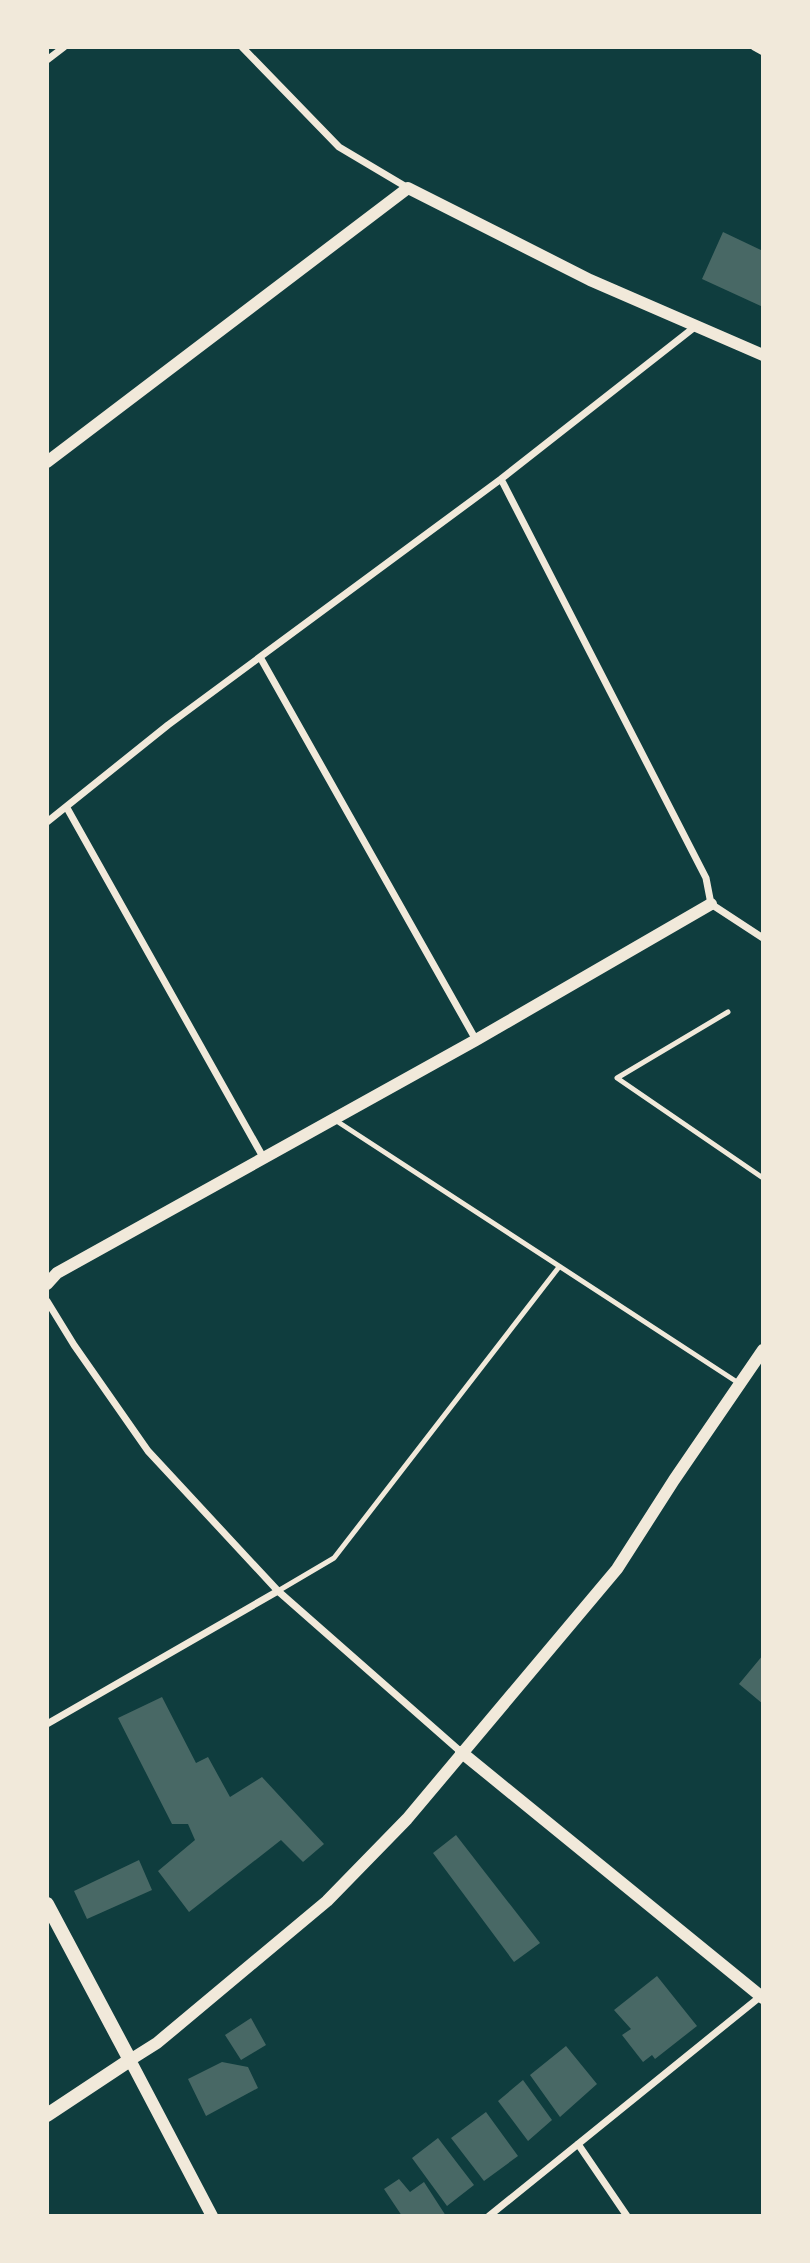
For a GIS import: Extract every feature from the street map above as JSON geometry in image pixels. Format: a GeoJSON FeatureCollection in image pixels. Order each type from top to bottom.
{"type":"FeatureCollection","features":[{"type":"Feature","properties":{"kind":"main road"},"geometry":{"type":"LineString","coordinates":[[47,1904],[130,2060],[47,2115]]}},
{"type":"Feature","properties":{"kind":"street"},"geometry":{"type":"LineString","coordinates":[[47,60],[64,47]]}},
{"type":"Feature","properties":{"kind":"street"},"geometry":{"type":"LineString","coordinates":[[242,47],[339,147],[408,188],[590,280],[763,355]]}},
{"type":"Feature","properties":{"kind":"street"},"geometry":{"type":"LineString","coordinates":[[754,47],[763,51]]}},
{"type":"Feature","properties":{"kind":"street"},"geometry":{"type":"LineString","coordinates":[[47,462],[408,188]]}},
{"type":"Feature","properties":{"kind":"street"},"geometry":{"type":"LineString","coordinates":[[47,822],[168,725],[501,479],[696,325]]}},
{"type":"Feature","properties":{"kind":"street"},"geometry":{"type":"LineString","coordinates":[[501,479],[706,878],[711,905],[763,938]]}},
{"type":"Feature","properties":{"kind":"street"},"geometry":{"type":"LineString","coordinates":[[260,656],[476,1040]]}},
{"type":"Feature","properties":{"kind":"street"},"geometry":{"type":"LineString","coordinates":[[66,808],[263,1157]]}},
{"type":"Feature","properties":{"kind":"street"},"geometry":{"type":"LineString","coordinates":[[47,1284],[57,1273],[476,1040],[711,905]]}},
{"type":"Feature","properties":{"kind":"street"},"geometry":{"type":"LineString","coordinates":[[47,1301],[74,1345],[148,1451],[278,1591],[461,1752],[762,1996],[489,2216]]}},
{"type":"Feature","properties":{"kind":"street"},"geometry":{"type":"LineString","coordinates":[[212,2216],[130,2060],[157,2043],[327,1902],[407,1819],[617,1569],[763,1350]]}},
{"type":"Feature","properties":{"kind":"street"},"geometry":{"type":"LineString","coordinates":[[47,1724],[278,1591]]}},
{"type":"Feature","properties":{"kind":"street"},"geometry":{"type":"LineString","coordinates":[[578,2144],[627,2216]]}},
{"type":"Feature","properties":{"kind":"lane"},"geometry":{"type":"LineString","coordinates":[[727,1012],[617,1078],[763,1178]]}},
{"type":"Feature","properties":{"kind":"lane"},"geometry":{"type":"LineString","coordinates":[[332,1119],[740,1384]]}},
{"type":"Feature","properties":{"kind":"lane"},"geometry":{"type":"LineString","coordinates":[[278,1591],[334,1558],[559,1267]]}},
{"type":"Feature","properties":{"kind":"building"},"geometry":{"type":"Polygon","coordinates":[[[723,232],[763,251],[763,307],[702,279],[723,232]]]}},
{"type":"Feature","properties":{"kind":"building"},"geometry":{"type":"Polygon","coordinates":[[[763,1655],[763,1704],[739,1684],[763,1655]]]}},
{"type":"Feature","properties":{"kind":"building"},"geometry":{"type":"Polygon","coordinates":[[[162,1697],[196,1763],[208,1757],[230,1797],[262,1777],[324,1844],[303,1862],[281,1840],[189,1912],[158,1871],[195,1840],[188,1824],[172,1824],[118,1718],[162,1697]]]}},
{"type":"Feature","properties":{"kind":"building"},"geometry":{"type":"Polygon","coordinates":[[[456,1835],[540,1943],[514,1962],[433,1853],[456,1835]]]}},
{"type":"Feature","properties":{"kind":"building"},"geometry":{"type":"Polygon","coordinates":[[[139,1860],[152,1890],[87,1919],[74,1891],[139,1860]]]}},
{"type":"Feature","properties":{"kind":"building"},"geometry":{"type":"Polygon","coordinates":[[[657,1976],[697,2026],[655,2059],[652,2055],[643,2062],[622,2035],[631,2029],[614,2010],[657,1976]]]}},
{"type":"Feature","properties":{"kind":"building"},"geometry":{"type":"Polygon","coordinates":[[[251,2018],[266,2045],[241,2060],[225,2035],[251,2018]]]}},
{"type":"Feature","properties":{"kind":"building"},"geometry":{"type":"Polygon","coordinates":[[[566,2046],[597,2084],[560,2117],[530,2075],[566,2046]]]}},
{"type":"Feature","properties":{"kind":"building"},"geometry":{"type":"Polygon","coordinates":[[[222,2062],[248,2067],[258,2088],[206,2116],[188,2079],[222,2062]]]}},
{"type":"Feature","properties":{"kind":"building"},"geometry":{"type":"Polygon","coordinates":[[[523,2080],[552,2120],[528,2141],[498,2101],[523,2080]]]}},
{"type":"Feature","properties":{"kind":"building"},"geometry":{"type":"Polygon","coordinates":[[[486,2112],[518,2156],[484,2181],[451,2138],[486,2112]]]}},
{"type":"Feature","properties":{"kind":"building"},"geometry":{"type":"Polygon","coordinates":[[[438,2138],[474,2185],[447,2206],[412,2158],[438,2138]]]}},
{"type":"Feature","properties":{"kind":"building"},"geometry":{"type":"Polygon","coordinates":[[[399,2179],[410,2192],[424,2182],[446,2216],[402,2216],[384,2189],[399,2179]]]}}]}
